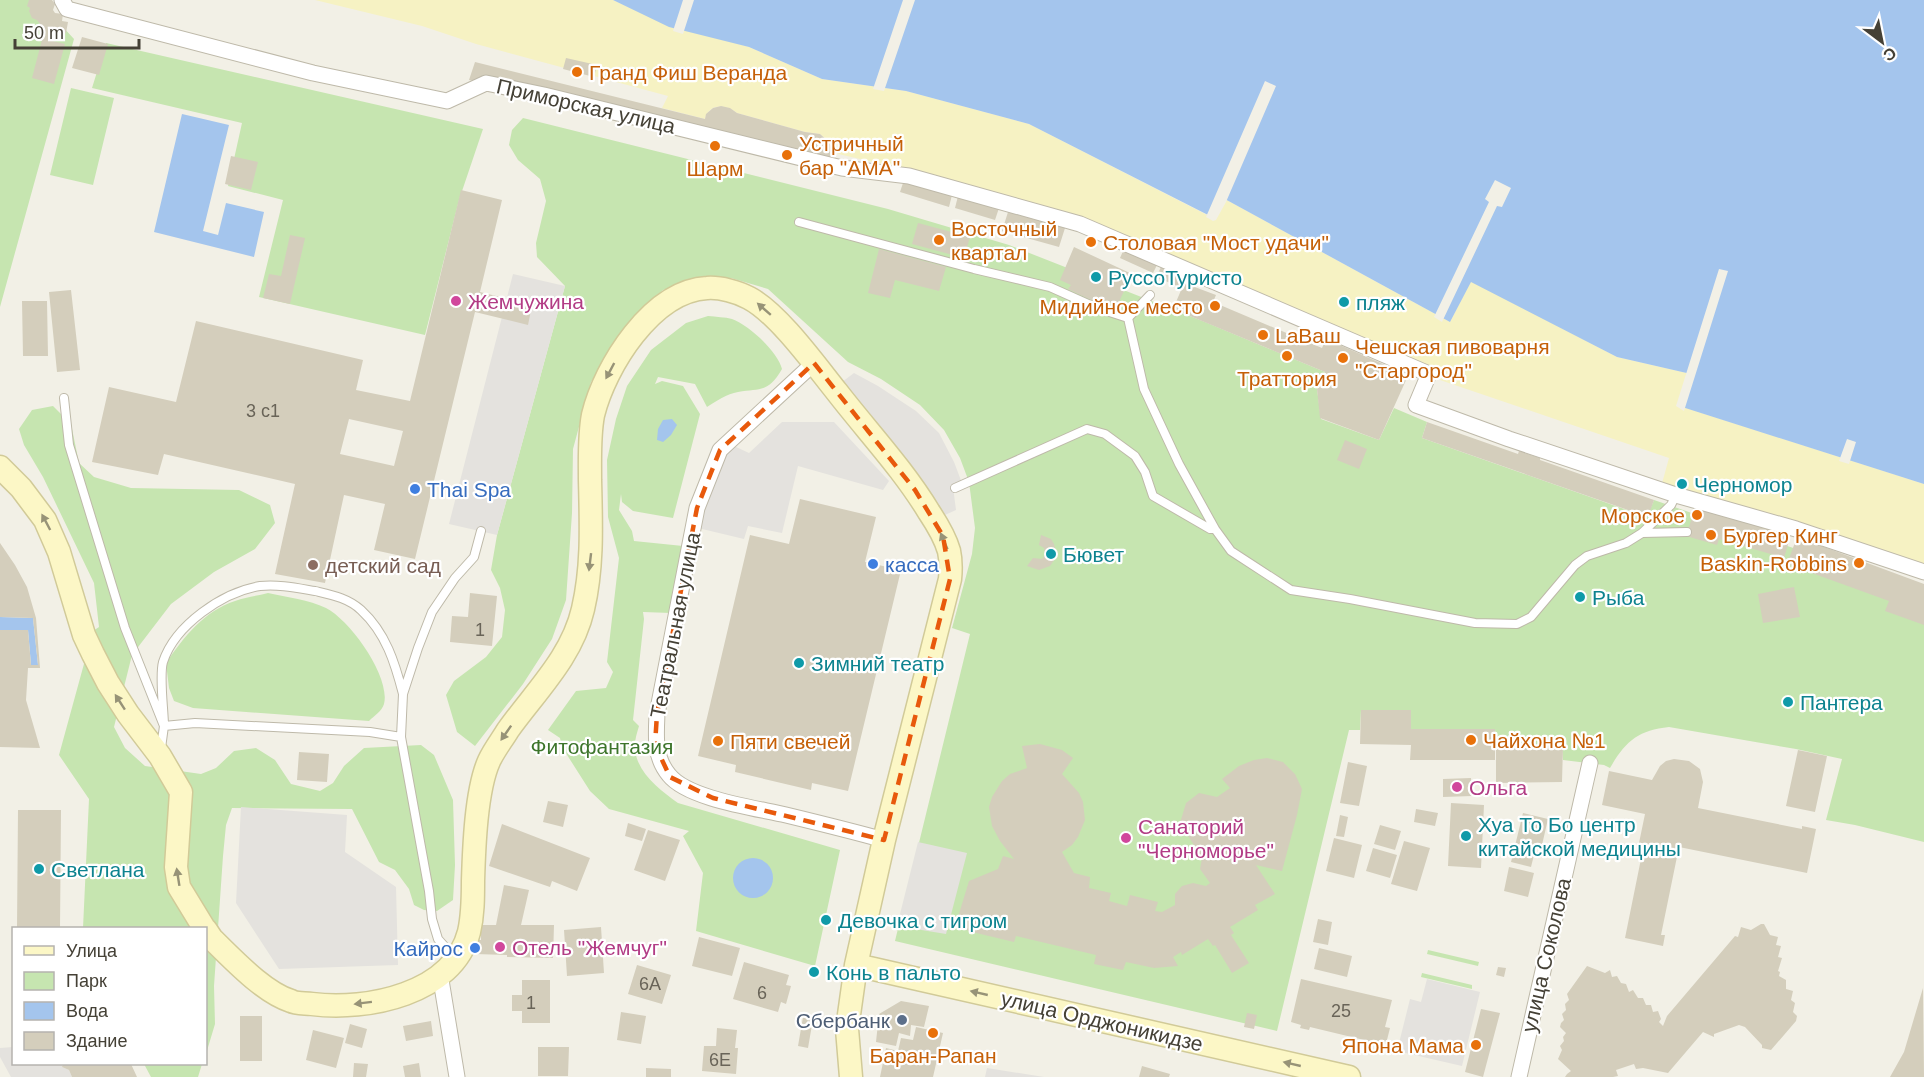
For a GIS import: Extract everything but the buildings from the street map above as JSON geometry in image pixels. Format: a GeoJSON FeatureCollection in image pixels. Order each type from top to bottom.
{"type":"FeatureCollection","features":[{"type":"Feature","properties":{"kind":"main road"},"geometry":{"type":"LineString","coordinates":[[207,932],[261,984],[291,1002],[332,1006],[389,1000],[419,987],[440,974],[458,954],[468,936],[472,918],[474,860],[482,780],[490,757],[562,659],[575,637],[584,608],[591,555],[590,448],[593,417],[602,387],[617,358],[635,333],[669,302],[682,294],[707,288],[726,290],[746,296],[760,304],[809,357],[915,490],[943,536],[951,564],[946,597],[884,840],[856,965],[847,1029],[851,1077]]}},
{"type":"Feature","properties":{"kind":"main road"},"geometry":{"type":"LineString","coordinates":[[0,467],[21,488],[45,520],[59,552],[84,635],[93,654],[108,683],[160,756],[181,792],[176,867],[179,887],[204,927]]}},
{"type":"Feature","properties":{"kind":"main road","name":"улица Орджоникидзе"},"geometry":{"type":"LineString","coordinates":[[856,965],[1349,1077]]}},
{"type":"Feature","properties":{"kind":"street","name":"Приморская улица"},"geometry":{"type":"LineString","coordinates":[[63,0],[67,9],[324,75],[447,101],[486,83],[544,94],[842,168],[909,176],[1080,224],[1429,374],[1416,405],[1676,495]]}},
{"type":"Feature","properties":{"kind":"street","name":"Театральная улица"},"geometry":{"type":"LineString","coordinates":[[809,357],[720,450],[697,508],[657,714],[655,745],[661,763],[670,777],[684,788],[713,798],[884,840]]}},
{"type":"Feature","properties":{"kind":"street"},"geometry":{"type":"LineString","coordinates":[[1676,495],[1796,529],[1924,572]]}},
{"type":"Feature","properties":{"kind":"street","name":"улица Соколова"},"geometry":{"type":"LineString","coordinates":[[1519,1077],[1590,763]]}},
{"type":"Feature","properties":{"kind":"street"},"geometry":{"type":"LineString","coordinates":[[440,974],[457,1077]]}},
{"type":"Feature","properties":{"kind":"lane"},"geometry":{"type":"LineString","coordinates":[[799,222],[1050,287],[1097,308],[1128,318]]}},
{"type":"Feature","properties":{"kind":"lane"},"geometry":{"type":"LineString","coordinates":[[1128,318],[1150,296]]}},
{"type":"Feature","properties":{"kind":"lane"},"geometry":{"type":"LineString","coordinates":[[1128,318],[1144,389],[1179,464],[1215,529],[1231,551],[1291,590],[1350,598],[1467,621],[1517,624],[1531,617],[1550,596],[1562,578],[1581,560],[1626,543],[1642,533],[1671,505],[1676,495]]}},
{"type":"Feature","properties":{"kind":"lane"},"geometry":{"type":"LineString","coordinates":[[64,398],[69,445],[125,628],[164,726]]}},
{"type":"Feature","properties":{"kind":"lane"},"geometry":{"type":"LineString","coordinates":[[955,488],[1087,429],[1105,434],[1135,456],[1145,472],[1153,496],[1210,529],[1215,529]]}},
{"type":"Feature","properties":{"kind":"lane"},"geometry":{"type":"LineString","coordinates":[[458,954],[447,949],[438,939],[432,919],[401,737],[404,694],[418,648],[432,612],[474,557],[481,531]]}},
{"type":"Feature","properties":{"kind":"lane"},"geometry":{"type":"LineString","coordinates":[[1642,533],[1687,532]]}},
{"type":"Feature","properties":{"kind":"lane"},"geometry":{"type":"LineString","coordinates":[[160,756],[164,726],[162,665],[174,642],[201,613],[219,601],[260,586],[290,586],[338,596],[360,609],[381,632],[394,658],[404,694]]}},
{"type":"Feature","properties":{"kind":"lane"},"geometry":{"type":"LineString","coordinates":[[164,726],[195,723],[370,732],[401,737]]}},
{"type":"Feature","properties":{"kind":"highlighted area"},"geometry":{"type":"Polygon","coordinates":[[[814,363],[915,490],[943,536],[950,579],[884,840],[713,798],[670,777],[655,745],[657,714],[697,508],[720,450],[814,363]]]}},
{"type":"Feature","properties":{"kind":"green space"},"geometry":{"type":"Polygon","coordinates":[[[0,0],[38,0],[74,39],[0,307],[0,0]]]}},
{"type":"Feature","properties":{"kind":"green space"},"geometry":{"type":"Polygon","coordinates":[[[106,43],[483,129],[459,200],[425,335],[259,297],[283,200],[228,186],[242,123],[92,88],[106,43]]]}},
{"type":"Feature","properties":{"kind":"green space"},"geometry":{"type":"Polygon","coordinates":[[[71,88],[114,98],[93,185],[50,175],[71,88]]]}},
{"type":"Feature","properties":{"kind":"green space"},"geometry":{"type":"Polygon","coordinates":[[[523,118],[888,209],[1009,245],[1325,372],[1317,389],[1321,419],[1379,440],[1394,408],[1427,422],[1422,438],[1647,517],[1654,500],[1924,593],[1924,842],[1826,820],[1842,759],[1669,727],[1641,734],[1627,744],[1610,768],[1604,765],[1563,760],[1562,746],[1496,747],[1495,729],[1411,729],[1411,710],[1361,710],[1360,730],[1349,730],[1277,1031],[895,941],[970,634],[952,628],[972,554],[975,528],[969,482],[960,458],[944,430],[920,405],[881,379],[848,362],[768,289],[731,278],[700,277],[663,290],[627,325],[591,382],[573,449],[572,513],[566,600],[552,639],[523,684],[475,746],[457,732],[446,695],[454,681],[486,657],[502,637],[505,610],[500,588],[491,570],[497,535],[565,286],[537,257],[536,243],[546,201],[540,179],[518,160],[509,145],[512,130],[523,118]]]}},
{"type":"Feature","properties":{"kind":"green space","name":"Фитофантазия"},"geometry":{"type":"Polygon","coordinates":[[[708,316],[732,319],[746,327],[769,347],[782,369],[768,386],[730,394],[707,407],[695,384],[658,377],[655,384],[662,381],[683,386],[700,414],[673,518],[633,511],[622,502],[621,494],[619,510],[632,531],[634,541],[683,546],[671,613],[643,612],[633,720],[639,726],[635,749],[640,766],[650,780],[678,803],[840,850],[815,966],[696,931],[703,873],[683,836],[689,831],[609,809],[590,791],[562,747],[560,738],[548,730],[576,691],[606,688],[613,672],[607,662],[619,558],[608,517],[607,460],[616,419],[627,386],[651,350],[686,323],[708,316]]]}},
{"type":"Feature","properties":{"kind":"green space"},"geometry":{"type":"Polygon","coordinates":[[[53,406],[71,424],[79,463],[94,477],[131,488],[239,490],[270,505],[275,523],[255,549],[214,572],[171,604],[132,655],[114,727],[125,748],[145,766],[201,774],[216,768],[234,751],[256,748],[275,760],[291,784],[320,791],[333,783],[344,766],[364,748],[421,745],[434,755],[453,800],[455,865],[453,900],[437,911],[424,910],[414,905],[409,889],[395,870],[379,862],[352,809],[232,808],[226,825],[223,856],[214,986],[215,1024],[207,1051],[207,927],[83,927],[89,799],[59,755],[93,631],[99,627],[94,583],[43,477],[24,445],[19,429],[32,410],[53,406]]]}},
{"type":"Feature","properties":{"kind":"green space"},"geometry":{"type":"Polygon","coordinates":[[[268,593],[326,608],[336,614],[357,637],[375,665],[385,693],[383,707],[369,721],[193,708],[174,701],[169,688],[166,663],[180,644],[204,618],[224,605],[268,593]]]}},
{"type":"Feature","properties":{"kind":"green space"},"geometry":{"type":"Polygon","coordinates":[[[1428,950],[1479,962],[1478,966],[1427,954],[1428,950]]]}},
{"type":"Feature","properties":{"kind":"green space"},"geometry":{"type":"Polygon","coordinates":[[[1422,973],[1472,985],[1472,989],[1421,977],[1422,973]]]}},
{"type":"Feature","properties":{"kind":"green space"},"geometry":{"type":"Polygon","coordinates":[[[145,1065],[202,1065],[198,1077],[151,1077],[145,1065]]]}},
{"type":"Feature","properties":{"kind":"sand","name":"пляж"},"geometry":{"type":"Polygon","coordinates":[[[315,0],[613,0],[653,18],[749,47],[822,79],[906,91],[1029,124],[1213,218],[1223,198],[1450,322],[1471,281],[1617,357],[1691,374],[1680,406],[1924,484],[1924,566],[1661,487],[1669,458],[1440,380],[1443,374],[1081,218],[903,169],[834,153],[829,142],[820,134],[805,132],[723,107],[710,110],[705,119],[662,108],[668,96],[476,44],[422,26],[315,0]]]}},
{"type":"Feature","properties":{"kind":"shaded area"},"geometry":{"type":"Polygon","coordinates":[[[513,274],[565,286],[497,535],[449,524],[513,274]]]}},
{"type":"Feature","properties":{"kind":"shaded area"},"geometry":{"type":"Polygon","coordinates":[[[854,373],[916,411],[939,433],[962,483],[953,487],[956,510],[936,519],[834,388],[854,373]]]}},
{"type":"Feature","properties":{"kind":"shaded area"},"geometry":{"type":"Polygon","coordinates":[[[782,422],[834,422],[889,481],[883,490],[798,466],[782,533],[748,526],[744,539],[698,528],[719,464],[734,446],[749,453],[782,422]]]}},
{"type":"Feature","properties":{"kind":"shaded area"},"geometry":{"type":"Polygon","coordinates":[[[241,807],[347,815],[345,852],[396,887],[398,965],[279,969],[236,903],[241,807]]]}},
{"type":"Feature","properties":{"kind":"shaded area"},"geometry":{"type":"Polygon","coordinates":[[[918,842],[967,853],[946,934],[897,926],[918,842]]]}},
{"type":"Feature","properties":{"kind":"shaded area"},"geometry":{"type":"Polygon","coordinates":[[[1427,979],[1480,992],[1462,1066],[1397,1051],[1410,999],[1421,1002],[1427,979]]]}},
{"type":"Feature","properties":{"kind":"shaded area"},"geometry":{"type":"Polygon","coordinates":[[[12,1047],[12,1065],[63,1065],[62,1067],[69,1070],[72,1077],[11,1077],[0,1057],[0,1048],[12,1047]]]}},
{"type":"Feature","properties":{"kind":"shaded area"},"geometry":{"type":"Polygon","coordinates":[[[987,1068],[1044,1077],[985,1077],[987,1068]]]}},
{"type":"Feature","properties":{"kind":"water"},"geometry":{"type":"Polygon","coordinates":[[[613,0],[1924,0],[1924,484],[1679,406],[1691,374],[1617,357],[1471,282],[1450,322],[1223,198],[1214,218],[1029,124],[906,91],[822,79],[749,47],[669,27],[613,0]]]}},
{"type":"Feature","properties":{"kind":"water"},"geometry":{"type":"Polygon","coordinates":[[[182,114],[229,125],[203,231],[218,235],[226,203],[264,212],[254,257],[154,232],[182,114]]]}},
{"type":"Feature","properties":{"kind":"water"},"geometry":{"type":"Polygon","coordinates":[[[672,419],[677,425],[671,435],[663,442],[657,440],[658,429],[663,420],[672,419]]]}},
{"type":"Feature","properties":{"kind":"water"},"geometry":{"type":"Polygon","coordinates":[[[0,617],[33,618],[38,665],[31,665],[28,630],[0,630],[0,617]]]}},
{"type":"Feature","properties":{"kind":"water"},"geometry":{"type":"Polygon","coordinates":[[[753,858],[767,864],[773,878],[767,892],[753,898],[739,892],[733,878],[739,864],[753,858]]]}},
{"type":"Feature","properties":{"kind":"pier"},"geometry":{"type":"Polygon","coordinates":[[[683,0],[694,0],[683,34],[673,31],[683,0]]]}},
{"type":"Feature","properties":{"kind":"pier"},"geometry":{"type":"Polygon","coordinates":[[[903,0],[915,0],[884,91],[873,89],[903,0]]]}},
{"type":"Feature","properties":{"kind":"pier"},"geometry":{"type":"Polygon","coordinates":[[[1265,81],[1276,86],[1226,202],[1216,220],[1213,221],[1206,217],[1265,81]]]}},
{"type":"Feature","properties":{"kind":"pier"},"geometry":{"type":"Polygon","coordinates":[[[1495,180],[1511,188],[1502,207],[1497,206],[1442,322],[1434,317],[1489,202],[1485,199],[1495,180]]]}},
{"type":"Feature","properties":{"kind":"pier"},"geometry":{"type":"Polygon","coordinates":[[[1719,269],[1728,271],[1684,411],[1676,406],[1719,269]]]}},
{"type":"Feature","properties":{"kind":"pier"},"geometry":{"type":"Polygon","coordinates":[[[1847,439],[1856,442],[1849,464],[1839,461],[1847,439]]]}},
{"type":"Feature","properties":{"kind":"place","name":"Гранд Фиш Веранда"},"geometry":{"type":"Point","coordinates":[577,72]}},
{"type":"Feature","properties":{"kind":"place","name":"Шарм"},"geometry":{"type":"Point","coordinates":[715,146]}},
{"type":"Feature","properties":{"kind":"place","name":"Устричный бар \"АМА\""},"geometry":{"type":"Point","coordinates":[787,155]}},
{"type":"Feature","properties":{"kind":"place","name":"Восточный квартал"},"geometry":{"type":"Point","coordinates":[939,240]}},
{"type":"Feature","properties":{"kind":"place","name":"Столовая \"Мост удачи\""},"geometry":{"type":"Point","coordinates":[1091,242]}},
{"type":"Feature","properties":{"kind":"place","name":"РуссоТуристо"},"geometry":{"type":"Point","coordinates":[1096,277]}},
{"type":"Feature","properties":{"kind":"place","name":"Жемчужина"},"geometry":{"type":"Point","coordinates":[456,301]}},
{"type":"Feature","properties":{"kind":"place","name":"пляж"},"geometry":{"type":"Point","coordinates":[1344,302]}},
{"type":"Feature","properties":{"kind":"place","name":"Мидийное место"},"geometry":{"type":"Point","coordinates":[1215,306]}},
{"type":"Feature","properties":{"kind":"place","name":"LaВаш"},"geometry":{"type":"Point","coordinates":[1263,335]}},
{"type":"Feature","properties":{"kind":"place","name":"Траттория"},"geometry":{"type":"Point","coordinates":[1287,356]}},
{"type":"Feature","properties":{"kind":"place","name":"Чешская пивоварня \"Старгород\""},"geometry":{"type":"Point","coordinates":[1343,358]}},
{"type":"Feature","properties":{"kind":"place","name":"Черномор"},"geometry":{"type":"Point","coordinates":[1682,484]}},
{"type":"Feature","properties":{"kind":"place","name":"Thai Spa"},"geometry":{"type":"Point","coordinates":[415,489]}},
{"type":"Feature","properties":{"kind":"place","name":"Морское"},"geometry":{"type":"Point","coordinates":[1697,515]}},
{"type":"Feature","properties":{"kind":"place","name":"Бургер Кинг"},"geometry":{"type":"Point","coordinates":[1711,535]}},
{"type":"Feature","properties":{"kind":"place","name":"Бювет"},"geometry":{"type":"Point","coordinates":[1051,554]}},
{"type":"Feature","properties":{"kind":"place","name":"Baskin-Robbins"},"geometry":{"type":"Point","coordinates":[1859,563]}},
{"type":"Feature","properties":{"kind":"place","name":"касса"},"geometry":{"type":"Point","coordinates":[873,564]}},
{"type":"Feature","properties":{"kind":"place","name":"детский сад"},"geometry":{"type":"Point","coordinates":[313,565]}},
{"type":"Feature","properties":{"kind":"place","name":"Рыба"},"geometry":{"type":"Point","coordinates":[1580,597]}},
{"type":"Feature","properties":{"kind":"place","name":"Зимний театр"},"geometry":{"type":"Point","coordinates":[799,663]}},
{"type":"Feature","properties":{"kind":"place","name":"Пантера"},"geometry":{"type":"Point","coordinates":[1788,702]}},
{"type":"Feature","properties":{"kind":"place","name":"Чайхона №1"},"geometry":{"type":"Point","coordinates":[1471,740]}},
{"type":"Feature","properties":{"kind":"place","name":"Пяти свечей"},"geometry":{"type":"Point","coordinates":[718,741]}},
{"type":"Feature","properties":{"kind":"place","name":"Ольга"},"geometry":{"type":"Point","coordinates":[1457,787]}},
{"type":"Feature","properties":{"kind":"place","name":"Хуа То Бо центр китайской медицины"},"geometry":{"type":"Point","coordinates":[1466,836]}},
{"type":"Feature","properties":{"kind":"place","name":"Санаторий \"Черноморье\""},"geometry":{"type":"Point","coordinates":[1126,838]}},
{"type":"Feature","properties":{"kind":"place","name":"Светлана"},"geometry":{"type":"Point","coordinates":[39,869]}},
{"type":"Feature","properties":{"kind":"place","name":"Девочка с тигром"},"geometry":{"type":"Point","coordinates":[826,920]}},
{"type":"Feature","properties":{"kind":"place","name":"Отель \"Жемчуг\""},"geometry":{"type":"Point","coordinates":[500,947]}},
{"type":"Feature","properties":{"kind":"place","name":"Кайрос"},"geometry":{"type":"Point","coordinates":[475,948]}},
{"type":"Feature","properties":{"kind":"place","name":"Конь в пальто"},"geometry":{"type":"Point","coordinates":[814,972]}},
{"type":"Feature","properties":{"kind":"place","name":"Сбербанк"},"geometry":{"type":"Point","coordinates":[902,1020]}},
{"type":"Feature","properties":{"kind":"place","name":"Баран-Рапан"},"geometry":{"type":"Point","coordinates":[933,1033]}},
{"type":"Feature","properties":{"kind":"place","name":"Япона Мама"},"geometry":{"type":"Point","coordinates":[1476,1045]}}]}
